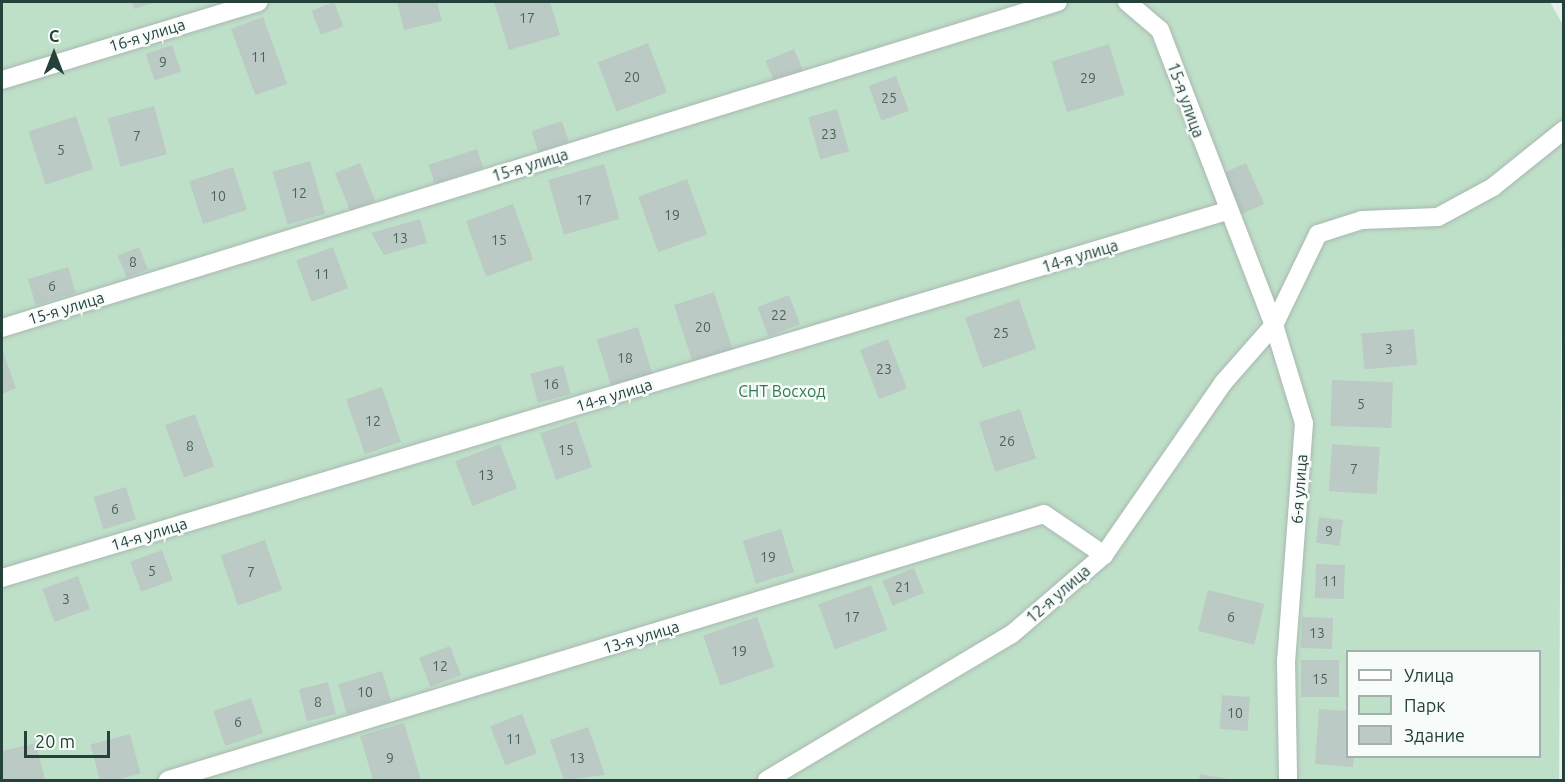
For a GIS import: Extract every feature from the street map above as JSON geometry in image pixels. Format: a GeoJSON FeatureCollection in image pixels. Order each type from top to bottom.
{"type":"FeatureCollection","features":[{"type":"Feature","properties":{"kind":"street","name":"16-я улица"},"geometry":{"type":"LineString","coordinates":[[2,80],[258,2]]}},
{"type":"Feature","properties":{"kind":"street","name":"15-я улица"},"geometry":{"type":"LineString","coordinates":[[2,328],[1058,2]]}},
{"type":"Feature","properties":{"kind":"street","name":"15-я улица"},"geometry":{"type":"LineString","coordinates":[[1127,2],[1160,30],[1227,211]]}},
{"type":"Feature","properties":{"kind":"street","name":"12-я улица"},"geometry":{"type":"LineString","coordinates":[[766,780],[1012,634],[1104,555],[1223,383],[1274,325],[1318,234],[1362,220],[1438,217],[1493,187],[1563,130]]}},
{"type":"Feature","properties":{"kind":"street","name":"6-я улица"},"geometry":{"type":"LineString","coordinates":[[1227,211],[1274,325],[1304,423],[1286,660],[1288,780]]}},
{"type":"Feature","properties":{"kind":"street","name":"14-я улица"},"geometry":{"type":"LineString","coordinates":[[2,578],[1227,211]]}},
{"type":"Feature","properties":{"kind":"street","name":"13-я улица"},"geometry":{"type":"LineString","coordinates":[[168,780],[1044,514],[1104,555]]}},
{"type":"Feature","properties":{"kind":"green space","name":"СНТ Восход"},"geometry":{"type":"Polygon","coordinates":[[[2,2],[1550,2],[1563,25],[1559,780],[2,780],[2,2]]]}},
{"type":"Feature","properties":{"kind":"building"},"geometry":{"type":"Polygon","coordinates":[[[132,2],[156,2],[134,9],[132,2]]]}},
{"type":"Feature","properties":{"kind":"building"},"geometry":{"type":"Polygon","coordinates":[[[334,2],[343,26],[321,35],[312,11],[334,2]]]}},
{"type":"Feature","properties":{"kind":"building"},"geometry":{"type":"Polygon","coordinates":[[[397,2],[437,2],[442,21],[404,30],[397,2]]]}},
{"type":"Feature","properties":{"kind":"building"},"geometry":{"type":"Polygon","coordinates":[[[494,2],[550,2],[560,35],[509,50],[494,2]]]}},
{"type":"Feature","properties":{"kind":"building"},"geometry":{"type":"Polygon","coordinates":[[[263,17],[287,84],[255,95],[231,29],[263,17]]]}},
{"type":"Feature","properties":{"kind":"building"},"geometry":{"type":"Polygon","coordinates":[[[648,43],[667,92],[617,112],[598,62],[648,43]]]}},
{"type":"Feature","properties":{"kind":"building"},"geometry":{"type":"Polygon","coordinates":[[[1109,44],[1124,95],[1067,112],[1052,62],[1109,44]]]}},
{"type":"Feature","properties":{"kind":"building"},"geometry":{"type":"Polygon","coordinates":[[[172,45],[181,71],[155,81],[146,54],[172,45]]]}},
{"type":"Feature","properties":{"kind":"building"},"geometry":{"type":"Polygon","coordinates":[[[794,49],[803,70],[774,82],[765,61],[794,49]]]}},
{"type":"Feature","properties":{"kind":"building"},"geometry":{"type":"Polygon","coordinates":[[[896,76],[909,111],[881,121],[869,86],[896,76]]]}},
{"type":"Feature","properties":{"kind":"building"},"geometry":{"type":"Polygon","coordinates":[[[154,106],[167,154],[121,167],[108,118],[154,106]]]}},
{"type":"Feature","properties":{"kind":"building"},"geometry":{"type":"Polygon","coordinates":[[[837,109],[849,151],[820,160],[808,117],[837,109]]]}},
{"type":"Feature","properties":{"kind":"building"},"geometry":{"type":"Polygon","coordinates":[[[76,116],[93,169],[46,185],[28,131],[76,116]]]}},
{"type":"Feature","properties":{"kind":"building"},"geometry":{"type":"Polygon","coordinates":[[[562,121],[569,142],[538,152],[532,131],[562,121]]]}},
{"type":"Feature","properties":{"kind":"building"},"geometry":{"type":"Polygon","coordinates":[[[477,149],[483,168],[435,184],[428,165],[477,149]]]}},
{"type":"Feature","properties":{"kind":"building"},"geometry":{"type":"Polygon","coordinates":[[[310,161],[325,214],[288,225],[273,172],[310,161]]]}},
{"type":"Feature","properties":{"kind":"building"},"geometry":{"type":"Polygon","coordinates":[[[360,163],[375,201],[350,211],[335,173],[360,163]]]}},
{"type":"Feature","properties":{"kind":"building"},"geometry":{"type":"Polygon","coordinates":[[[1246,163],[1264,204],[1241,215],[1222,174],[1246,163]]]}},
{"type":"Feature","properties":{"kind":"building"},"geometry":{"type":"Polygon","coordinates":[[[604,164],[620,219],[564,235],[548,180],[604,164]]]}},
{"type":"Feature","properties":{"kind":"building"},"geometry":{"type":"Polygon","coordinates":[[[233,167],[247,210],[203,224],[189,181],[233,167]]]}},
{"type":"Feature","properties":{"kind":"building"},"geometry":{"type":"Polygon","coordinates":[[[687,179],[707,234],[658,252],[638,197],[687,179]]]}},
{"type":"Feature","properties":{"kind":"building"},"geometry":{"type":"Polygon","coordinates":[[[513,204],[533,259],[486,277],[466,221],[513,204]]]}},
{"type":"Feature","properties":{"kind":"building"},"geometry":{"type":"Polygon","coordinates":[[[420,219],[427,243],[384,255],[371,233],[420,219]]]}},
{"type":"Feature","properties":{"kind":"building"},"geometry":{"type":"Polygon","coordinates":[[[139,247],[148,269],[127,278],[118,256],[139,247]]]}},
{"type":"Feature","properties":{"kind":"building"},"geometry":{"type":"Polygon","coordinates":[[[333,247],[348,288],[311,302],[296,260],[333,247]]]}},
{"type":"Feature","properties":{"kind":"building"},"geometry":{"type":"Polygon","coordinates":[[[68,267],[76,293],[36,305],[28,279],[68,267]]]}},
{"type":"Feature","properties":{"kind":"building"},"geometry":{"type":"Polygon","coordinates":[[[714,292],[733,349],[693,362],[674,305],[714,292]]]}},
{"type":"Feature","properties":{"kind":"building"},"geometry":{"type":"Polygon","coordinates":[[[789,295],[800,324],[768,336],[757,307],[789,295]]]}},
{"type":"Feature","properties":{"kind":"building"},"geometry":{"type":"Polygon","coordinates":[[[1019,299],[1036,349],[982,368],[965,318],[1019,299]]]}},
{"type":"Feature","properties":{"kind":"building"},"geometry":{"type":"Polygon","coordinates":[[[638,327],[653,375],[611,387],[597,340],[638,327]]]}},
{"type":"Feature","properties":{"kind":"building"},"geometry":{"type":"Polygon","coordinates":[[[1414,329],[1417,365],[1364,369],[1361,334],[1414,329]]]}},
{"type":"Feature","properties":{"kind":"building"},"geometry":{"type":"Polygon","coordinates":[[[888,339],[907,388],[879,399],[860,350],[888,339]]]}},
{"type":"Feature","properties":{"kind":"building"},"geometry":{"type":"Polygon","coordinates":[[[2,349],[16,388],[2,394],[2,349]]]}},
{"type":"Feature","properties":{"kind":"building"},"geometry":{"type":"Polygon","coordinates":[[[563,365],[571,394],[538,403],[530,374],[563,365]]]}},
{"type":"Feature","properties":{"kind":"building"},"geometry":{"type":"Polygon","coordinates":[[[1332,380],[1393,382],[1391,428],[1330,426],[1332,380]]]}},
{"type":"Feature","properties":{"kind":"building"},"geometry":{"type":"Polygon","coordinates":[[[382,387],[401,442],[365,454],[346,399],[382,387]]]}},
{"type":"Feature","properties":{"kind":"building"},"geometry":{"type":"Polygon","coordinates":[[[1020,409],[1036,458],[995,472],[979,422],[1020,409]]]}},
{"type":"Feature","properties":{"kind":"building"},"geometry":{"type":"Polygon","coordinates":[[[195,414],[214,467],[184,478],[165,425],[195,414]]]}},
{"type":"Feature","properties":{"kind":"building"},"geometry":{"type":"Polygon","coordinates":[[[576,421],[592,467],[556,480],[540,433],[576,421]]]}},
{"type":"Feature","properties":{"kind":"building"},"geometry":{"type":"Polygon","coordinates":[[[500,444],[517,489],[472,506],[455,461],[500,444]]]}},
{"type":"Feature","properties":{"kind":"building"},"geometry":{"type":"Polygon","coordinates":[[[1332,444],[1380,447],[1377,494],[1329,491],[1332,444]]]}},
{"type":"Feature","properties":{"kind":"building"},"geometry":{"type":"Polygon","coordinates":[[[126,487],[136,520],[103,529],[93,497],[126,487]]]}},
{"type":"Feature","properties":{"kind":"building"},"geometry":{"type":"Polygon","coordinates":[[[1319,517],[1343,520],[1340,546],[1316,543],[1319,517]]]}},
{"type":"Feature","properties":{"kind":"building"},"geometry":{"type":"Polygon","coordinates":[[[781,529],[794,572],[756,584],[743,541],[781,529]]]}},
{"type":"Feature","properties":{"kind":"building"},"geometry":{"type":"Polygon","coordinates":[[[265,540],[282,590],[238,605],[221,555],[265,540]]]}},
{"type":"Feature","properties":{"kind":"building"},"geometry":{"type":"Polygon","coordinates":[[[162,550],[173,580],[141,592],[130,562],[162,550]]]}},
{"type":"Feature","properties":{"kind":"building"},"geometry":{"type":"Polygon","coordinates":[[[1316,564],[1345,565],[1344,599],[1315,598],[1316,564]]]}},
{"type":"Feature","properties":{"kind":"building"},"geometry":{"type":"Polygon","coordinates":[[[914,568],[924,593],[893,606],[882,581],[914,568]]]}},
{"type":"Feature","properties":{"kind":"building"},"geometry":{"type":"Polygon","coordinates":[[[78,576],[90,609],[54,622],[42,589],[78,576]]]}},
{"type":"Feature","properties":{"kind":"building"},"geometry":{"type":"Polygon","coordinates":[[[871,585],[887,630],[835,649],[818,604],[871,585]]]}},
{"type":"Feature","properties":{"kind":"building"},"geometry":{"type":"Polygon","coordinates":[[[1208,590],[1264,604],[1254,645],[1198,631],[1208,590]]]}},
{"type":"Feature","properties":{"kind":"building"},"geometry":{"type":"Polygon","coordinates":[[[757,617],[774,667],[720,686],[703,636],[757,617]]]}},
{"type":"Feature","properties":{"kind":"building"},"geometry":{"type":"Polygon","coordinates":[[[1302,617],[1333,618],[1332,649],[1301,648],[1302,617]]]}},
{"type":"Feature","properties":{"kind":"building"},"geometry":{"type":"Polygon","coordinates":[[[450,646],[461,675],[430,687],[419,658],[450,646]]]}},
{"type":"Feature","properties":{"kind":"building"},"geometry":{"type":"Polygon","coordinates":[[[1301,660],[1339,660],[1339,697],[1301,697],[1301,660]]]}},
{"type":"Feature","properties":{"kind":"building"},"geometry":{"type":"Polygon","coordinates":[[[382,671],[391,701],[347,714],[338,684],[382,671]]]}},
{"type":"Feature","properties":{"kind":"building"},"geometry":{"type":"Polygon","coordinates":[[[328,682],[336,714],[307,721],[299,689],[328,682]]]}},
{"type":"Feature","properties":{"kind":"building"},"geometry":{"type":"Polygon","coordinates":[[[1222,695],[1250,697],[1248,731],[1220,729],[1222,695]]]}},
{"type":"Feature","properties":{"kind":"building"},"geometry":{"type":"Polygon","coordinates":[[[251,698],[263,733],[225,746],[213,711],[251,698]]]}},
{"type":"Feature","properties":{"kind":"building"},"geometry":{"type":"Polygon","coordinates":[[[1319,709],[1346,711],[1346,758],[1354,758],[1353,767],[1315,764],[1319,709]]]}},
{"type":"Feature","properties":{"kind":"building"},"geometry":{"type":"Polygon","coordinates":[[[522,714],[537,753],[505,765],[490,726],[522,714]]]}},
{"type":"Feature","properties":{"kind":"building"},"geometry":{"type":"Polygon","coordinates":[[[404,723],[421,780],[373,780],[360,736],[404,723]]]}},
{"type":"Feature","properties":{"kind":"building"},"geometry":{"type":"Polygon","coordinates":[[[588,727],[605,775],[564,780],[550,740],[588,727]]]}},
{"type":"Feature","properties":{"kind":"building"},"geometry":{"type":"Polygon","coordinates":[[[130,734],[141,774],[117,780],[100,780],[90,745],[130,734]]]}},
{"type":"Feature","properties":{"kind":"building"},"geometry":{"type":"Polygon","coordinates":[[[36,743],[45,780],[2,780],[2,751],[36,743]]]}},
{"type":"Feature","properties":{"kind":"building"},"geometry":{"type":"Polygon","coordinates":[[[1200,774],[1229,779],[1229,780],[1199,780],[1200,774]]]}}]}
